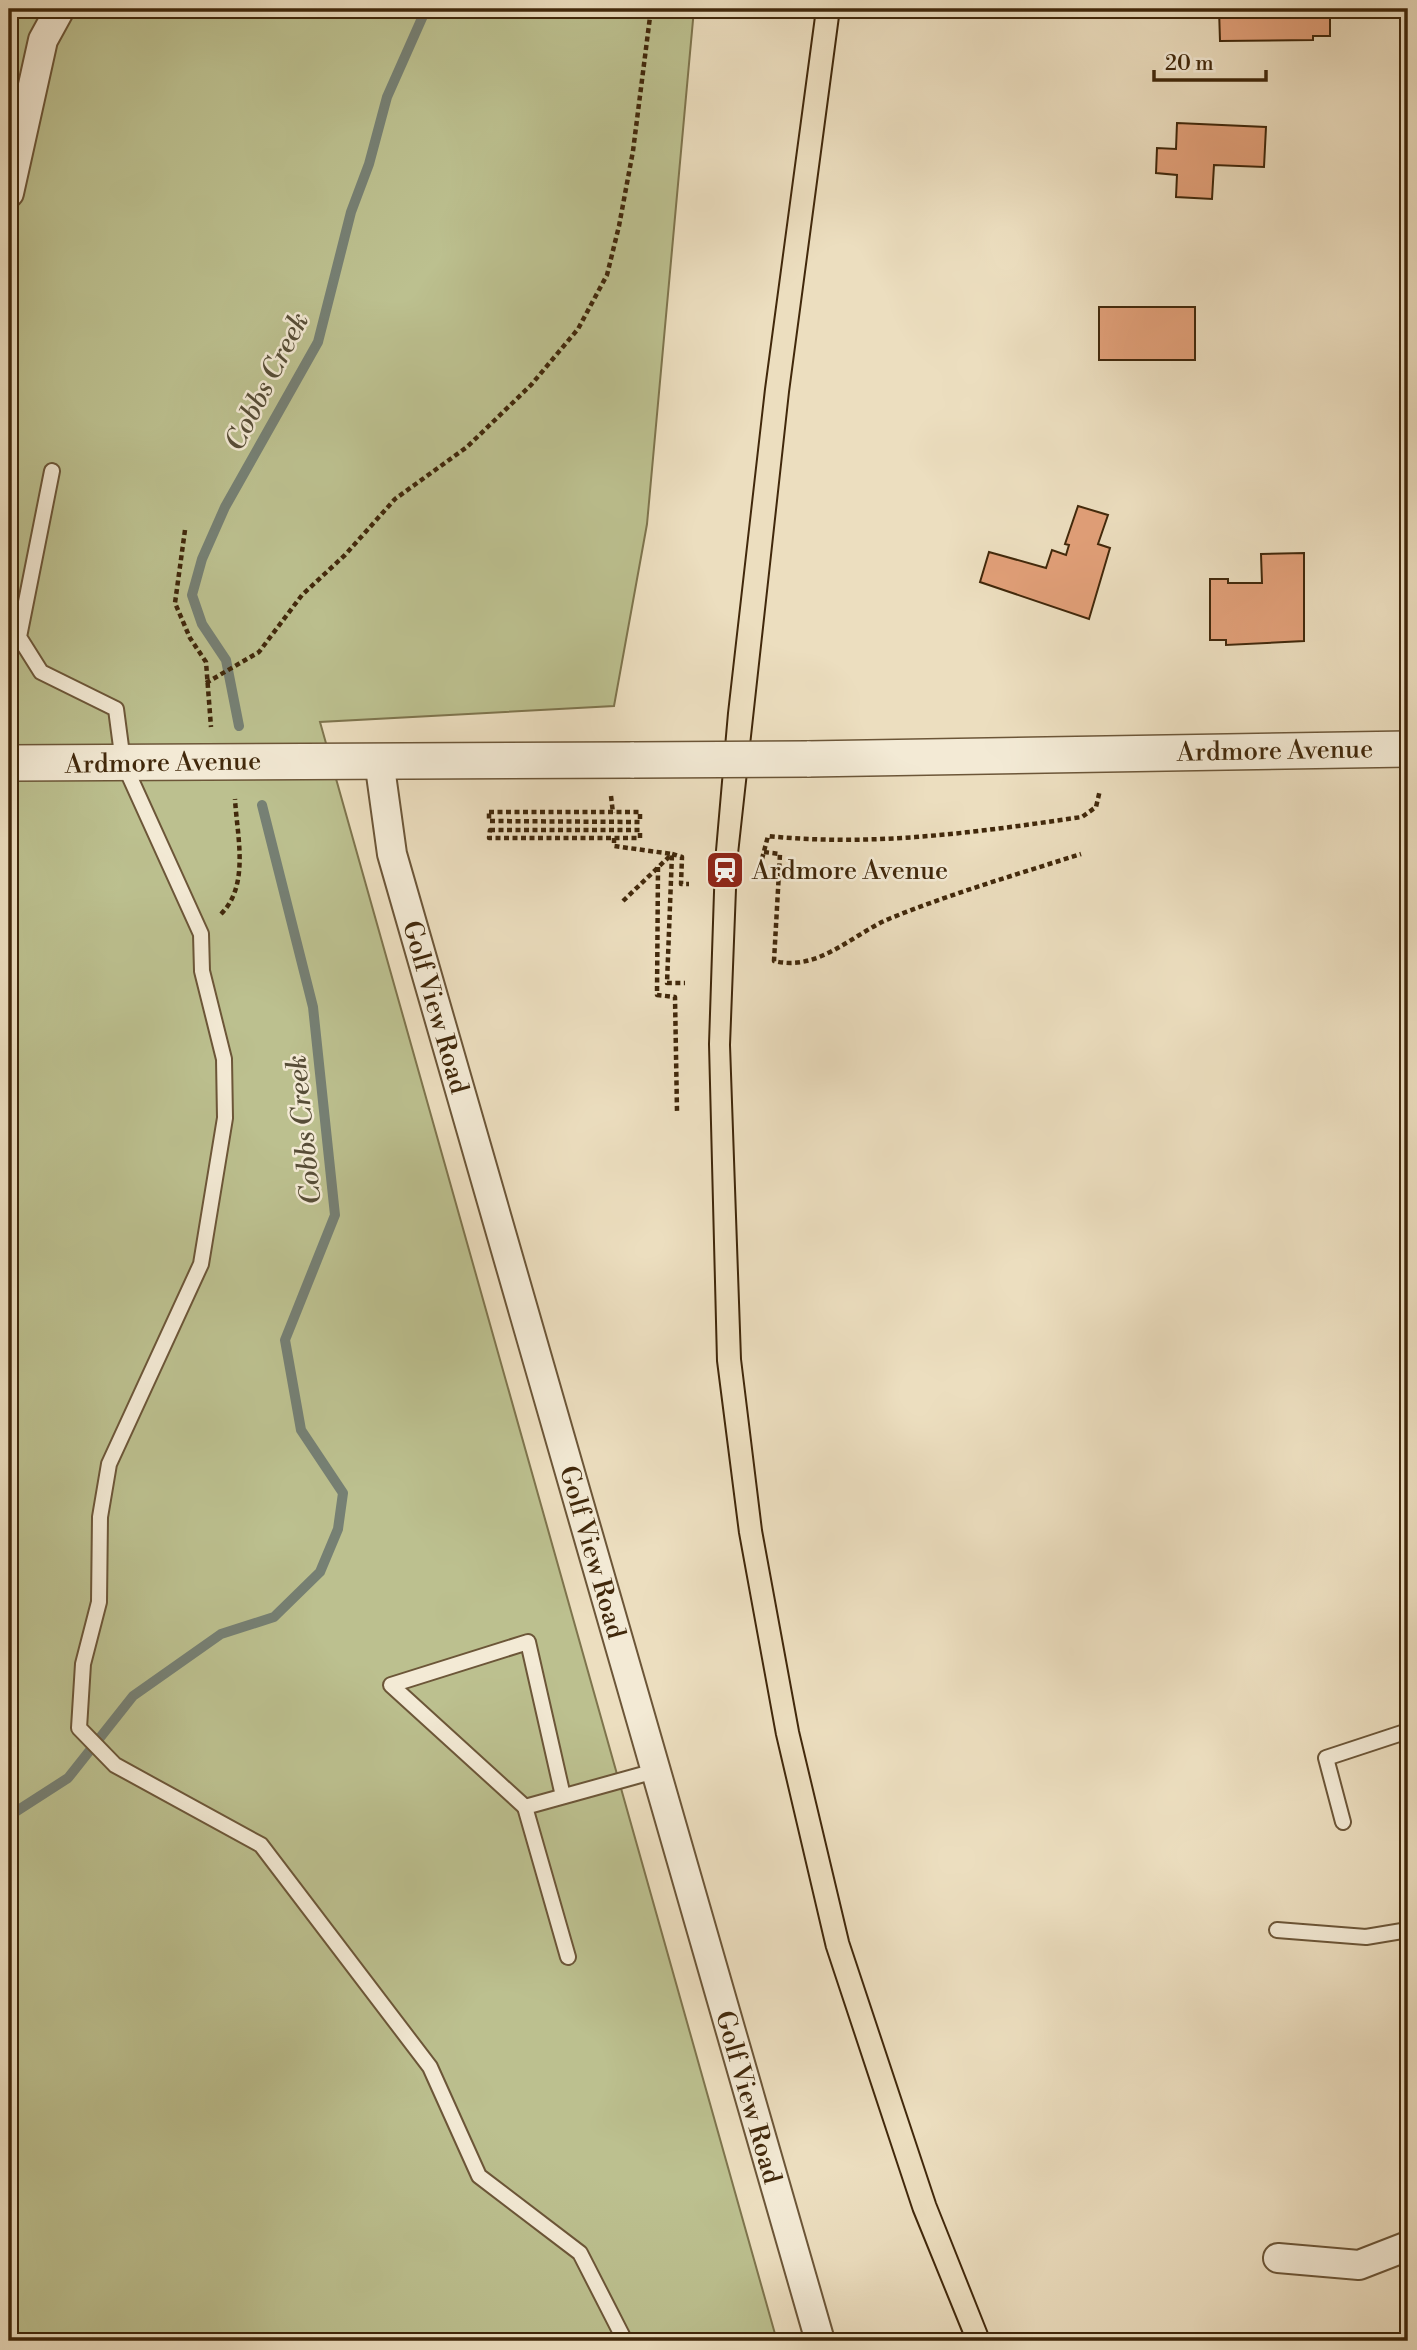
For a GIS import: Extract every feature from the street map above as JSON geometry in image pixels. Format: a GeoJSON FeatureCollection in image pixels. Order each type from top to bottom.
{"type":"FeatureCollection","features":[{"type":"Feature","properties":{"kind":"street"},"geometry":{"type":"LineString","coordinates":[[9,192],[43,40],[60,9]]}},
{"type":"Feature","properties":{"kind":"street","name":"Ardmore Avenue"},"geometry":{"type":"LineString","coordinates":[[9,764],[807,759],[1408,749]]}},
{"type":"Feature","properties":{"kind":"street","name":"Golf View Road"},"geometry":{"type":"LineString","coordinates":[[379,760],[392,854],[820,2341]]}},
{"type":"Feature","properties":{"kind":"street"},"geometry":{"type":"LineString","coordinates":[[1278,2258],[1359,2265],[1408,2246]]}},
{"type":"Feature","properties":{"kind":"lane"},"geometry":{"type":"LineString","coordinates":[[52,471],[19,637],[41,672],[116,709],[123,762],[201,934],[202,971],[224,1059],[225,1118],[201,1264],[109,1464],[100,1517],[99,1602],[83,1664],[79,1728],[115,1765],[261,1845],[430,2067],[479,2176],[580,2253],[625,2341]]}},
{"type":"Feature","properties":{"kind":"lane"},"geometry":{"type":"LineString","coordinates":[[563,1796],[527,1642],[391,1685],[525,1807],[568,1957]]}},
{"type":"Feature","properties":{"kind":"lane"},"geometry":{"type":"LineString","coordinates":[[1343,1822],[1326,1758],[1408,1731]]}},
{"type":"Feature","properties":{"kind":"lane"},"geometry":{"type":"LineString","coordinates":[[525,1807],[655,1771]]}},
{"type":"Feature","properties":{"kind":"lane"},"geometry":{"type":"LineString","coordinates":[[1277,1930],[1366,1937],[1408,1930]]}},
{"type":"Feature","properties":{"kind":"path"},"geometry":{"type":"LineString","coordinates":[[206,682],[220,677],[259,652],[302,595],[345,555],[395,499],[467,447],[531,385],[578,329],[607,275],[619,226],[633,151],[651,9]]}},
{"type":"Feature","properties":{"kind":"path"},"geometry":{"type":"LineString","coordinates":[[185,530],[175,603],[190,638],[206,662],[212,731]]}},
{"type":"Feature","properties":{"kind":"path"},"geometry":{"type":"LineString","coordinates":[[762,859],[768,836],[894,839],[972,833],[1082,817],[1096,807],[1100,789]]}},
{"type":"Feature","properties":{"kind":"path"},"geometry":{"type":"LineString","coordinates":[[610,791],[613,813]]}},
{"type":"Feature","properties":{"kind":"path"},"geometry":{"type":"LineString","coordinates":[[201,934],[231,904],[239,881],[235,798]]}},
{"type":"Feature","properties":{"kind":"path"},"geometry":{"type":"LineString","coordinates":[[489,812],[613,813],[640,812],[640,822],[489,821],[489,812]]}},
{"type":"Feature","properties":{"kind":"path"},"geometry":{"type":"LineString","coordinates":[[613,821],[613,830]]}},
{"type":"Feature","properties":{"kind":"path"},"geometry":{"type":"LineString","coordinates":[[490,830],[640,830],[640,838],[614,838],[489,838],[490,830]]}},
{"type":"Feature","properties":{"kind":"path"},"geometry":{"type":"LineString","coordinates":[[614,838],[614,846],[682,856],[681,884],[689,884]]}},
{"type":"Feature","properties":{"kind":"path"},"geometry":{"type":"LineString","coordinates":[[764,852],[780,854],[774,961],[792,966],[842,948],[889,919],[1081,854]]}},
{"type":"Feature","properties":{"kind":"path"},"geometry":{"type":"LineString","coordinates":[[623,901],[671,854]]}},
{"type":"Feature","properties":{"kind":"path"},"geometry":{"type":"LineString","coordinates":[[671,854],[667,983],[685,983]]}},
{"type":"Feature","properties":{"kind":"path"},"geometry":{"type":"LineString","coordinates":[[659,867],[657,995],[675,997],[677,1111]]}},
{"type":"Feature","properties":{"kind":"green space"},"geometry":{"type":"Polygon","coordinates":[[[9,9],[694,9],[647,524],[614,706],[320,722],[777,2341],[9,2341],[9,9]]]}},
{"type":"Feature","properties":{"kind":"building"},"geometry":{"type":"Polygon","coordinates":[[[1219,9],[1330,9],[1330,36],[1313,36],[1313,40],[1220,41],[1219,9]]]}},
{"type":"Feature","properties":{"kind":"building"},"geometry":{"type":"Polygon","coordinates":[[[1177,123],[1266,127],[1264,167],[1214,165],[1212,199],[1176,197],[1177,175],[1156,173],[1157,148],[1176,149],[1177,123]]]}},
{"type":"Feature","properties":{"kind":"building"},"geometry":{"type":"Polygon","coordinates":[[[1099,307],[1195,307],[1195,360],[1099,360],[1099,307]]]}},
{"type":"Feature","properties":{"kind":"building"},"geometry":{"type":"Polygon","coordinates":[[[1078,506],[1108,515],[1098,544],[1110,548],[1089,619],[980,582],[989,552],[1046,568],[1052,550],[1066,555],[1069,545],[1065,544],[1078,506]]]}},
{"type":"Feature","properties":{"kind":"building"},"geometry":{"type":"Polygon","coordinates":[[[1304,553],[1304,641],[1226,645],[1226,640],[1210,640],[1210,579],[1228,579],[1228,583],[1262,583],[1261,554],[1304,553]]]}},
{"type":"Feature","properties":{"kind":"waterway","name":"Cobbs Creek"},"geometry":{"type":"LineString","coordinates":[[239,726],[226,660],[202,624],[192,595],[202,559],[225,507],[318,342],[351,212],[369,164],[387,97],[426,9]]}},
{"type":"Feature","properties":{"kind":"waterway","name":"Cobbs Creek"},"geometry":{"type":"LineString","coordinates":[[9,1816],[68,1778],[133,1696],[221,1634],[274,1617],[320,1572],[338,1529],[343,1493],[301,1430],[285,1340],[335,1215],[313,1007],[262,805]]}},
{"type":"Feature","properties":{"kind":"tram line"},"geometry":{"type":"LineString","coordinates":[[816,9],[765,389],[728,713],[715,862],[709,1044],[717,1361],[739,1533],[776,1735],[826,1948],[913,2211],[966,2341]]}},
{"type":"Feature","properties":{"kind":"tram line"},"geometry":{"type":"LineString","coordinates":[[840,9],[789,392],[737,863],[730,1045],[741,1359],[762,1530],[799,1731],[849,1941],[936,2203],[991,2341]]}},
{"type":"Feature","properties":{"kind":"place","name":"Ardmore Avenue"},"geometry":{"type":"Point","coordinates":[725,870]}}]}
